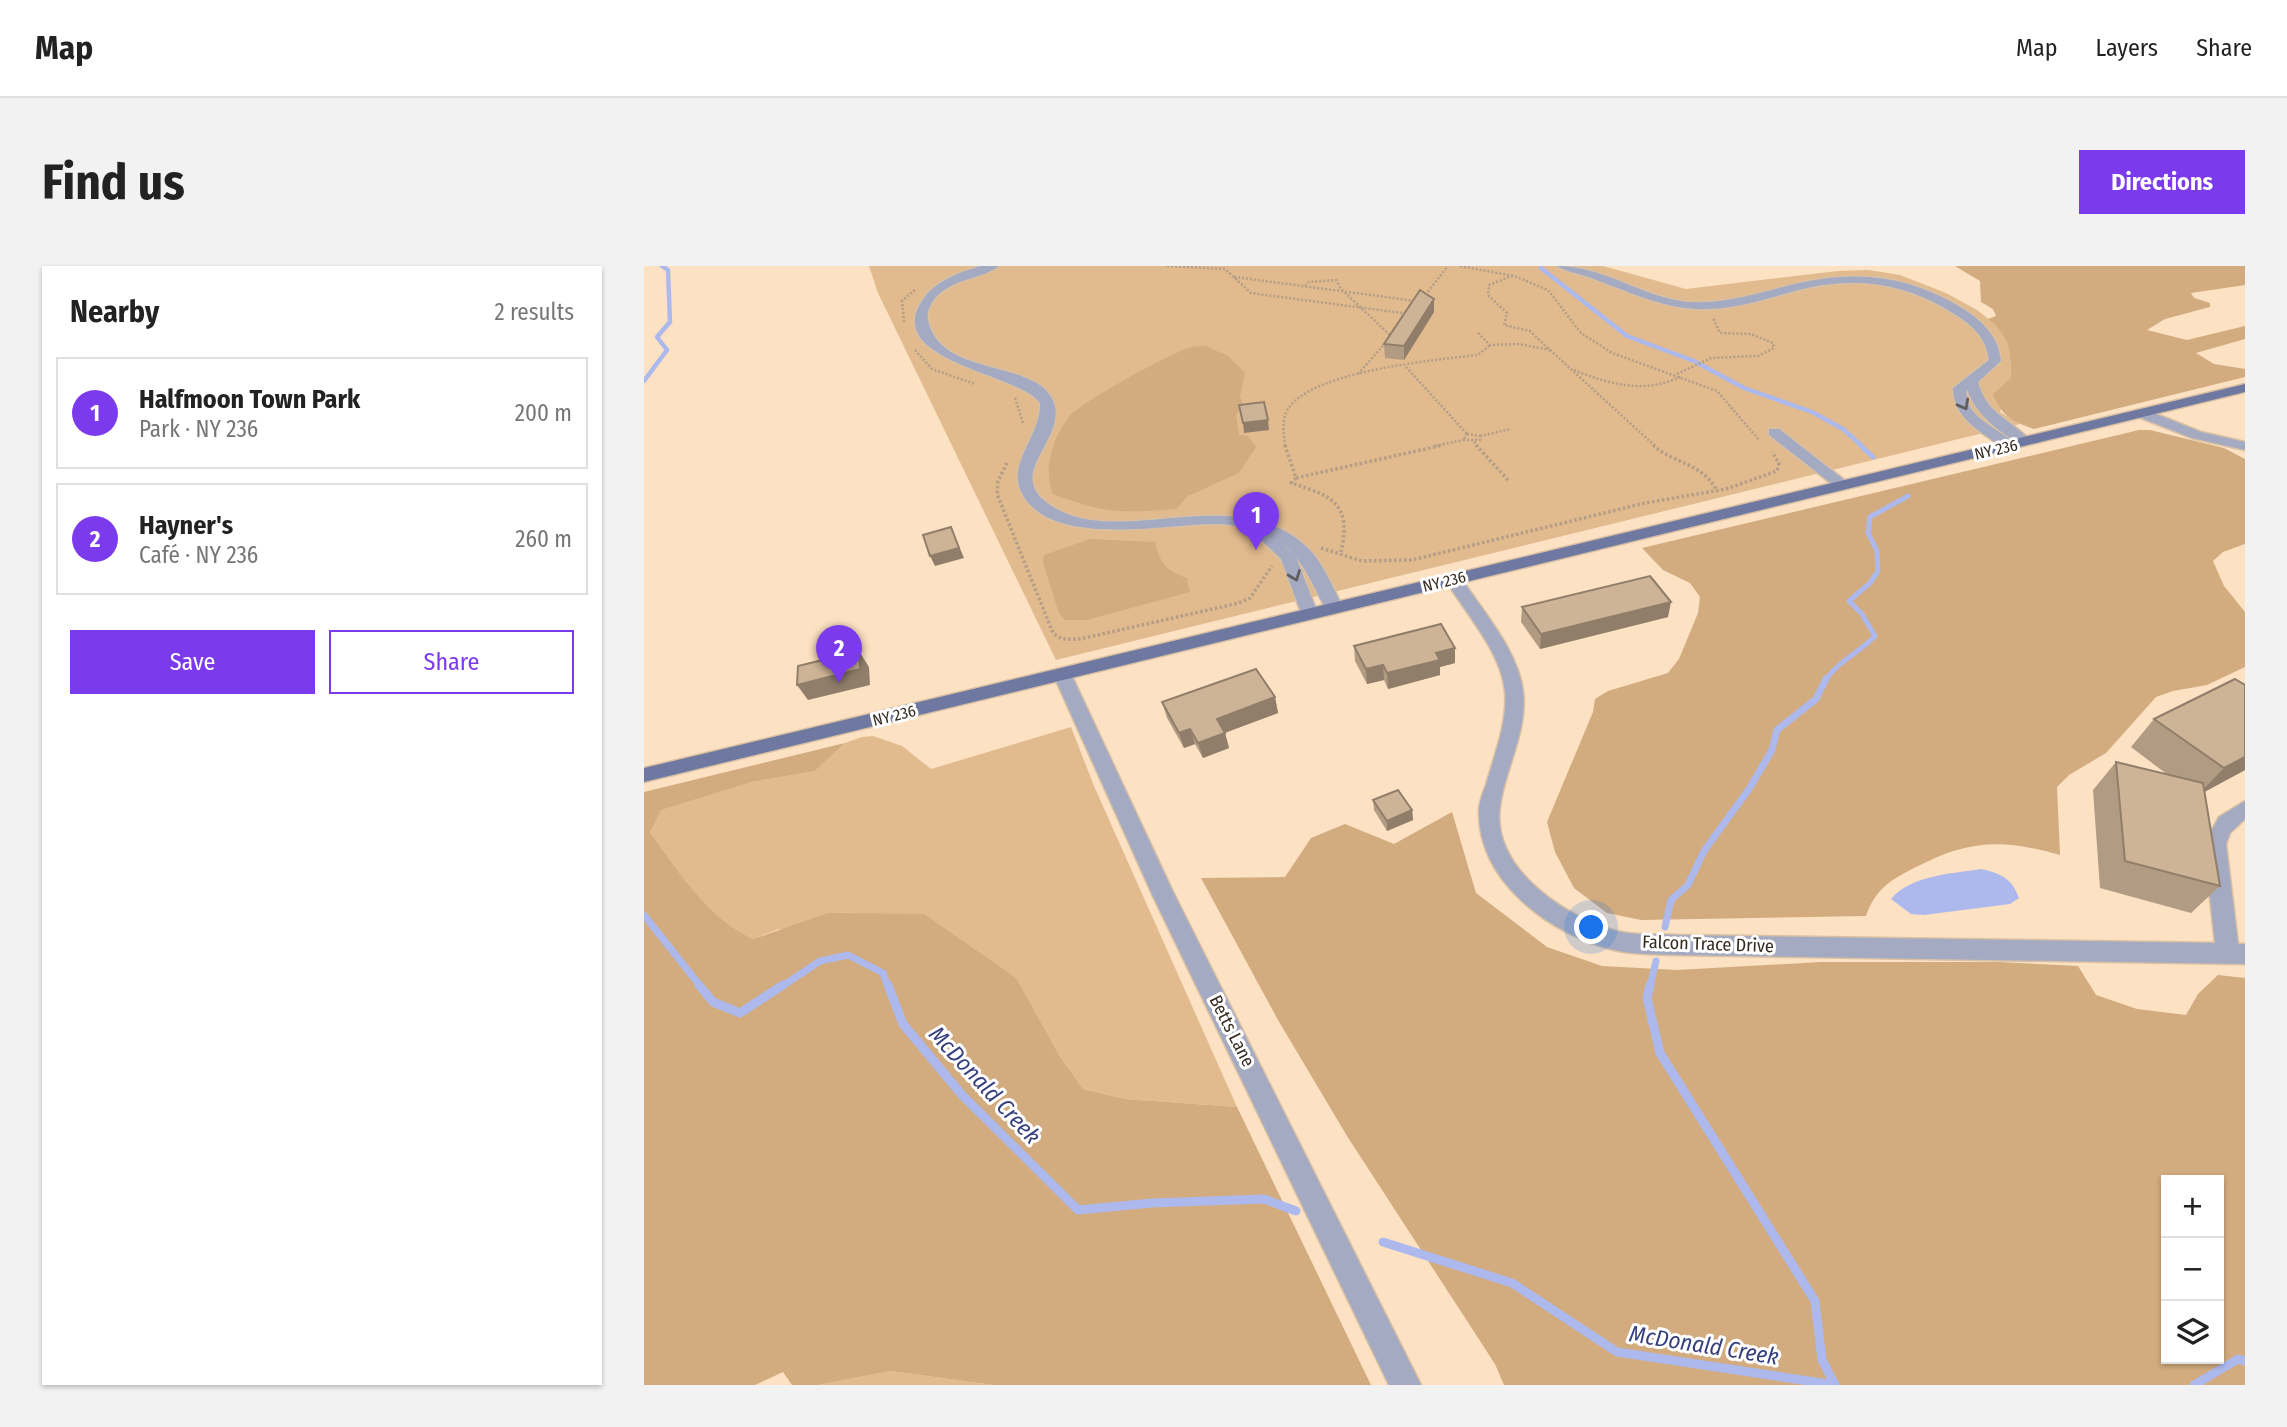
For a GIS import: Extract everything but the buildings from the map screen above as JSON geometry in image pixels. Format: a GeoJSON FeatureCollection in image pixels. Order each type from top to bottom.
{"type":"FeatureCollection","features":[{"type":"Feature","properties":{"kind":"main road","name":"NY 236"},"geometry":{"type":"LineString","coordinates":[[644,775],[2245,388]]}},
{"type":"Feature","properties":{"kind":"street"},"geometry":{"type":"LineString","coordinates":[[994,266],[944,286],[926,303],[921,321],[930,340],[941,352],[960,363],[1034,388],[1045,400],[1048,412],[1028,465],[1026,479],[1030,492],[1042,507],[1079,523],[1103,526],[1231,520],[1276,530],[1293,542],[1310,561],[1334,608]]}},
{"type":"Feature","properties":{"kind":"street"},"geometry":{"type":"LineString","coordinates":[[1562,266],[1591,268],[1652,296],[1687,305],[1709,306],[1746,302],[1844,278],[1891,282],[1955,308],[1974,320],[1985,332],[1994,348],[1995,361],[1971,381],[1978,403],[2018,444]]}},
{"type":"Feature","properties":{"kind":"street"},"geometry":{"type":"LineString","coordinates":[[2141,413],[2197,435],[2245,446]]}},
{"type":"Feature","properties":{"kind":"street"},"geometry":{"type":"LineString","coordinates":[[1774,432],[1842,485]]}},
{"type":"Feature","properties":{"kind":"street"},"geometry":{"type":"LineString","coordinates":[[1231,520],[1282,548],[1310,614]]}},
{"type":"Feature","properties":{"kind":"street","name":"Falcon Trace Drive"},"geometry":{"type":"LineString","coordinates":[[1453,579],[1506,667],[1514,690],[1512,721],[1489,810],[1493,840],[1506,868],[1523,890],[1557,916],[1606,938],[1678,945],[2236,954]]}},
{"type":"Feature","properties":{"kind":"street","name":"Betts Lane"},"geometry":{"type":"LineString","coordinates":[[1062,674],[1163,894],[1405,1385]]}},
{"type":"Feature","properties":{"kind":"street"},"geometry":{"type":"LineString","coordinates":[[2236,954],[2215,844],[2220,828],[2245,809]]}},
{"type":"Feature","properties":{"kind":"path"},"geometry":{"type":"LineString","coordinates":[[1167,266],[1225,269],[1251,293],[1410,314]]}},
{"type":"Feature","properties":{"kind":"path"},"geometry":{"type":"LineString","coordinates":[[1406,319],[1448,266]]}},
{"type":"Feature","properties":{"kind":"path"},"geometry":{"type":"LineString","coordinates":[[1311,550],[1326,547],[1362,561],[1412,560],[1644,503],[1717,491],[1777,471],[1779,463],[1743,425],[1727,399],[1702,383],[1612,353],[1581,332],[1548,289],[1514,276],[1460,266]]}},
{"type":"Feature","properties":{"kind":"path"},"geometry":{"type":"LineString","coordinates":[[1514,276],[1489,285],[1488,295],[1507,313],[1504,325],[1530,331],[1660,451],[1694,466],[1711,479],[1717,491]]}},
{"type":"Feature","properties":{"kind":"path"},"geometry":{"type":"LineString","coordinates":[[1233,277],[1420,302]]}},
{"type":"Feature","properties":{"kind":"path"},"geometry":{"type":"LineString","coordinates":[[1304,286],[1309,282],[1328,279],[1336,281],[1344,292],[1394,336],[1376,350],[1357,376]]}},
{"type":"Feature","properties":{"kind":"path"},"geometry":{"type":"LineString","coordinates":[[1676,374],[1711,358],[1758,356],[1774,348],[1773,344],[1761,336],[1720,333],[1709,306]]}},
{"type":"Feature","properties":{"kind":"path"},"geometry":{"type":"LineString","coordinates":[[1478,333],[1490,345]]}},
{"type":"Feature","properties":{"kind":"path"},"geometry":{"type":"LineString","coordinates":[[1296,478],[1285,443],[1286,411],[1299,395],[1312,387],[1405,366],[1478,355],[1490,345],[1526,345],[1550,350]]}},
{"type":"Feature","properties":{"kind":"path"},"geometry":{"type":"LineString","coordinates":[[1405,366],[1467,434],[1480,436],[1511,429]]}},
{"type":"Feature","properties":{"kind":"path"},"geometry":{"type":"LineString","coordinates":[[1570,368],[1604,380],[1633,386],[1662,385],[1682,376]]}},
{"type":"Feature","properties":{"kind":"path"},"geometry":{"type":"LineString","coordinates":[[1463,440],[1467,434]]}},
{"type":"Feature","properties":{"kind":"path"},"geometry":{"type":"LineString","coordinates":[[1474,442],[1480,436]]}},
{"type":"Feature","properties":{"kind":"path"},"geometry":{"type":"LineString","coordinates":[[1341,552],[1348,531],[1346,517],[1335,501],[1315,490],[1291,483],[1296,478],[1463,440],[1474,442],[1508,480]]}},
{"type":"Feature","properties":{"kind":"path"},"geometry":{"type":"LineString","coordinates":[[1082,638],[1085,647]]}},
{"type":"Feature","properties":{"kind":"shaded area"},"geometry":{"type":"Polygon","coordinates":[[[869,266],[1603,266],[1686,289],[1838,271],[1868,270],[1900,275],[1946,293],[1977,310],[2000,328],[2012,346],[2011,378],[2000,412],[2020,424],[1056,660],[878,293],[869,266]]]}},
{"type":"Feature","properties":{"kind":"shaded area"},"geometry":{"type":"Polygon","coordinates":[[[1955,266],[2245,266],[2245,285],[2191,293],[2194,298],[2210,303],[2210,307],[2165,319],[2147,330],[2187,340],[2245,326],[2245,339],[2196,353],[2214,364],[2245,369],[2245,377],[2034,429],[2026,426],[2004,413],[1993,394],[2011,378],[2011,369],[2010,352],[2005,338],[1988,319],[1996,316],[1993,309],[1981,302],[1980,281],[1955,266]]]}},
{"type":"Feature","properties":{"kind":"shaded area"},"geometry":{"type":"Polygon","coordinates":[[[1206,346],[1228,356],[1245,373],[1240,396],[1243,405],[1236,415],[1239,435],[1248,436],[1256,447],[1239,473],[1188,496],[1176,509],[1101,509],[1053,494],[1049,474],[1051,455],[1062,427],[1075,411],[1105,391],[1164,359],[1191,347],[1206,346]]]}},
{"type":"Feature","properties":{"kind":"shaded area"},"geometry":{"type":"Polygon","coordinates":[[[2139,430],[2150,430],[2224,448],[2245,459],[2245,544],[2223,552],[2213,561],[2224,586],[2245,612],[2245,667],[2207,685],[2156,697],[2106,753],[2069,775],[2057,787],[2060,855],[2002,844],[1968,847],[1951,852],[1914,868],[1891,882],[1874,899],[1866,916],[1641,920],[1607,913],[1574,888],[1555,852],[1547,822],[1593,712],[1595,699],[1608,691],[1668,673],[1679,659],[1698,613],[1700,597],[1690,583],[1663,570],[1642,548],[2139,430]]]}},
{"type":"Feature","properties":{"kind":"shaded area"},"geometry":{"type":"Polygon","coordinates":[[[1090,539],[1155,542],[1165,565],[1187,578],[1190,592],[1087,620],[1065,620],[1059,613],[1043,563],[1044,555],[1090,539]]]}},
{"type":"Feature","properties":{"kind":"shaded area"},"geometry":{"type":"Polygon","coordinates":[[[1071,727],[1094,786],[1237,1107],[1125,1099],[1083,1089],[1057,1052],[779,929],[753,939],[721,919],[695,893],[650,832],[660,810],[752,782],[815,771],[845,743],[862,737],[873,736],[902,746],[931,769],[1071,727]]]}},
{"type":"Feature","properties":{"kind":"shaded area"},"geometry":{"type":"Polygon","coordinates":[[[845,743],[815,771],[752,782],[661,810],[650,832],[683,878],[708,906],[721,919],[753,939],[828,913],[924,914],[1016,978],[1057,1052],[1083,1089],[1125,1099],[1237,1107],[1371,1385],[993,1385],[891,1371],[818,1385],[792,1385],[783,1372],[755,1385],[644,1385],[644,792],[845,743]]]}},
{"type":"Feature","properties":{"kind":"shaded area"},"geometry":{"type":"Polygon","coordinates":[[[1452,812],[1476,893],[1547,947],[1602,966],[1677,970],[1821,962],[1999,962],[2078,966],[2096,995],[2137,1009],[2186,1015],[2198,994],[2218,975],[2245,978],[2245,1385],[1504,1385],[1495,1364],[1347,1136],[1278,1020],[1201,878],[1285,877],[1311,838],[1345,824],[1394,844],[1452,812]]]}},
{"type":"Feature","properties":{"kind":"shaded area"},"geometry":{"type":"Polygon","coordinates":[[[891,1371],[993,1385],[818,1385],[891,1371]]]}},
{"type":"Feature","properties":{"kind":"water"},"geometry":{"type":"Polygon","coordinates":[[[1981,869],[2004,877],[2019,898],[2010,904],[1924,915],[1911,914],[1891,899],[1899,891],[1920,880],[1981,869]]]}},
{"type":"Feature","properties":{"kind":"waterway","name":"McDonald Creek"},"geometry":{"type":"LineString","coordinates":[[644,381],[667,350],[657,337],[670,322],[668,270],[662,266]]}},
{"type":"Feature","properties":{"kind":"waterway"},"geometry":{"type":"LineString","coordinates":[[1541,268],[1627,336],[1694,361],[1744,388],[1812,412],[1843,429],[1862,446]]}},
{"type":"Feature","properties":{"kind":"waterway"},"geometry":{"type":"LineString","coordinates":[[1860,445],[1873,457]]}},
{"type":"Feature","properties":{"kind":"waterway"},"geometry":{"type":"LineString","coordinates":[[1825,681],[1836,668],[1875,636],[1862,614],[1849,601],[1870,583],[1878,571],[1877,551],[1868,533],[1870,517],[1908,496]]}},
{"type":"Feature","properties":{"kind":"waterway"},"geometry":{"type":"LineString","coordinates":[[1665,927],[1671,900],[1688,885],[1704,851],[1749,789],[1772,750],[1777,730],[1816,699],[1825,681]]}},
{"type":"Feature","properties":{"kind":"waterway","name":"McDonald Creek"},"geometry":{"type":"LineString","coordinates":[[644,915],[701,987]]}},
{"type":"Feature","properties":{"kind":"waterway","name":"McDonald Creek"},"geometry":{"type":"LineString","coordinates":[[781,987],[820,961],[848,955],[883,973],[888,987]]}},
{"type":"Feature","properties":{"kind":"waterway"},"geometry":{"type":"LineString","coordinates":[[1650,987],[1656,961]]}},
{"type":"Feature","properties":{"kind":"waterway","name":"McDonald Creek"},"geometry":{"type":"LineString","coordinates":[[699,985],[713,1002],[740,1013],[783,985]]}},
{"type":"Feature","properties":{"kind":"waterway","name":"McDonald Creek"},"geometry":{"type":"LineString","coordinates":[[888,985],[903,1024],[962,1095],[1078,1210],[1152,1203],[1264,1199],[1296,1211]]}},
{"type":"Feature","properties":{"kind":"waterway","name":"McDonald Creek"},"geometry":{"type":"LineString","coordinates":[[1383,1242],[1512,1283],[1617,1352],[1835,1385],[1822,1360],[1815,1301],[1660,1053],[1647,998],[1650,985]]}},
{"type":"Feature","properties":{"kind":"waterway","name":"McDonald Creek"},"geometry":{"type":"LineString","coordinates":[[2194,1385],[2238,1359],[2245,1361]]}},
{"type":"Feature","properties":{"kind":"place","name":"Halfmoon Town Park"},"geometry":{"type":"Point","coordinates":[1256,550]}},
{"type":"Feature","properties":{"kind":"place","name":"Hayner's"},"geometry":{"type":"Point","coordinates":[839,683]}}]}
